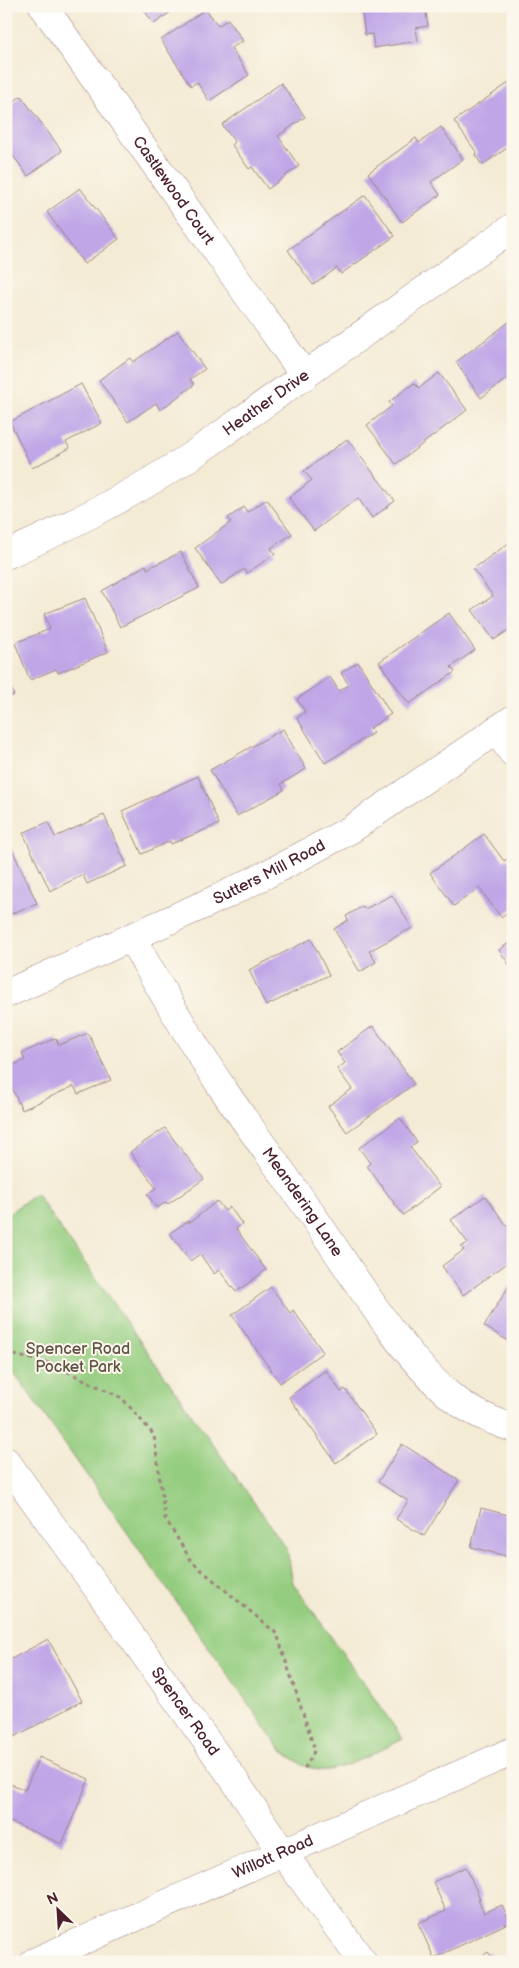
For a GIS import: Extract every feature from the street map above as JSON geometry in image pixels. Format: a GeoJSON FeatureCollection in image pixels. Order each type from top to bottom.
{"type":"FeatureCollection","features":[{"type":"Feature","properties":{"kind":"street","name":"Castlewood Court"},"geometry":{"type":"LineString","coordinates":[[43,6],[305,376]]}},
{"type":"Feature","properties":{"kind":"street","name":"Heather Drive"},"geometry":{"type":"LineString","coordinates":[[6,555],[80,522],[142,488],[305,376],[513,227]]}},
{"type":"Feature","properties":{"kind":"street"},"geometry":{"type":"LineString","coordinates":[[505,724],[513,753]]}},
{"type":"Feature","properties":{"kind":"street","name":"Sutters Mill Road"},"geometry":{"type":"LineString","coordinates":[[6,994],[224,896],[350,830],[505,724]]}},
{"type":"Feature","properties":{"kind":"street","name":"Meandering Lane"},"geometry":{"type":"LineString","coordinates":[[131,937],[182,1027],[226,1093],[275,1160],[375,1307],[417,1362],[447,1394],[482,1417],[513,1428]]}},
{"type":"Feature","properties":{"kind":"street","name":"Spencer Road"},"geometry":{"type":"LineString","coordinates":[[6,1461],[235,1781],[282,1852],[363,1962]]}},
{"type":"Feature","properties":{"kind":"street","name":"Willott Road"},"geometry":{"type":"LineString","coordinates":[[34,1962],[513,1751]]}},
{"type":"Feature","properties":{"kind":"path"},"geometry":{"type":"LineString","coordinates":[[6,1353],[52,1364],[122,1398],[154,1435],[165,1518],[192,1562],[277,1634],[315,1750],[304,1771]]}},
{"type":"Feature","properties":{"kind":"green space","name":"Spencer Road Pocket Park"},"geometry":{"type":"Polygon","coordinates":[[[36,1194],[287,1549],[293,1583],[403,1739],[349,1764],[327,1770],[308,1767],[281,1750],[6,1361],[6,1215],[36,1194]]]}},
{"type":"Feature","properties":{"kind":"building"},"geometry":{"type":"Polygon","coordinates":[[[141,6],[179,6],[154,24],[141,6]]]}},
{"type":"Feature","properties":{"kind":"building"},"geometry":{"type":"Polygon","coordinates":[[[361,6],[425,6],[428,26],[416,28],[418,41],[374,48],[372,34],[365,35],[361,6]]]}},
{"type":"Feature","properties":{"kind":"building"},"geometry":{"type":"Polygon","coordinates":[[[206,9],[218,26],[228,19],[243,41],[231,48],[249,75],[209,101],[197,82],[191,86],[161,40],[206,9]]]}},
{"type":"Feature","properties":{"kind":"building"},"geometry":{"type":"Polygon","coordinates":[[[513,80],[513,144],[482,165],[475,155],[477,153],[454,121],[513,80]]]}},
{"type":"Feature","properties":{"kind":"building"},"geometry":{"type":"Polygon","coordinates":[[[281,83],[305,117],[278,136],[299,166],[268,189],[252,167],[249,169],[232,145],[235,142],[222,125],[281,83]]]}},
{"type":"Feature","properties":{"kind":"building"},"geometry":{"type":"Polygon","coordinates":[[[21,96],[62,151],[28,176],[6,146],[6,107],[21,96]]]}},
{"type":"Feature","properties":{"kind":"building"},"geometry":{"type":"Polygon","coordinates":[[[441,127],[463,159],[431,182],[440,195],[402,222],[368,173],[416,138],[419,143],[441,127]]]}},
{"type":"Feature","properties":{"kind":"building"},"geometry":{"type":"Polygon","coordinates":[[[80,188],[119,239],[84,264],[47,212],[80,188]]]}},
{"type":"Feature","properties":{"kind":"building"},"geometry":{"type":"Polygon","coordinates":[[[365,195],[395,236],[341,274],[337,268],[313,285],[288,250],[365,195]]]}},
{"type":"Feature","properties":{"kind":"building"},"geometry":{"type":"Polygon","coordinates":[[[513,319],[513,374],[481,398],[456,362],[513,319]]]}},
{"type":"Feature","properties":{"kind":"building"},"geometry":{"type":"Polygon","coordinates":[[[178,331],[205,369],[190,379],[194,385],[160,410],[156,403],[128,422],[99,380],[130,358],[133,362],[178,331]]]}},
{"type":"Feature","properties":{"kind":"building"},"geometry":{"type":"Polygon","coordinates":[[[439,373],[467,410],[396,464],[367,425],[392,406],[389,402],[414,383],[419,388],[439,373]]]}},
{"type":"Feature","properties":{"kind":"building"},"geometry":{"type":"Polygon","coordinates":[[[81,384],[102,423],[66,442],[70,448],[32,468],[10,422],[81,384]]]}},
{"type":"Feature","properties":{"kind":"building"},"geometry":{"type":"Polygon","coordinates":[[[347,439],[395,501],[372,518],[358,498],[314,531],[289,498],[312,480],[304,471],[347,439]]]}},
{"type":"Feature","properties":{"kind":"building"},"geometry":{"type":"Polygon","coordinates":[[[267,499],[292,534],[271,548],[275,554],[247,573],[244,569],[221,585],[195,548],[231,522],[228,518],[244,507],[247,512],[267,499]]]}},
{"type":"Feature","properties":{"kind":"building"},"geometry":{"type":"Polygon","coordinates":[[[513,540],[513,627],[494,640],[472,610],[493,596],[473,569],[513,540]]]}},
{"type":"Feature","properties":{"kind":"building"},"geometry":{"type":"Polygon","coordinates":[[[181,552],[199,588],[120,627],[102,591],[146,565],[147,569],[181,552]]]}},
{"type":"Feature","properties":{"kind":"building"},"geometry":{"type":"Polygon","coordinates":[[[85,598],[108,652],[58,673],[56,669],[30,680],[15,643],[50,629],[44,614],[85,598]]]}},
{"type":"Feature","properties":{"kind":"building"},"geometry":{"type":"Polygon","coordinates":[[[449,613],[475,650],[451,667],[455,672],[409,704],[379,662],[449,613]]]}},
{"type":"Feature","properties":{"kind":"building"},"geometry":{"type":"Polygon","coordinates":[[[358,662],[391,714],[370,728],[373,733],[325,763],[297,718],[305,712],[297,699],[330,677],[339,691],[349,685],[341,673],[358,662]]]}},
{"type":"Feature","properties":{"kind":"building"},"geometry":{"type":"Polygon","coordinates":[[[6,677],[14,695],[6,699],[6,677]]]}},
{"type":"Feature","properties":{"kind":"building"},"geometry":{"type":"Polygon","coordinates":[[[283,729],[306,769],[281,784],[284,790],[237,816],[210,770],[283,729]]]}},
{"type":"Feature","properties":{"kind":"building"},"geometry":{"type":"Polygon","coordinates":[[[198,776],[219,824],[171,844],[170,841],[142,854],[122,811],[198,776]]]}},
{"type":"Feature","properties":{"kind":"building"},"geometry":{"type":"Polygon","coordinates":[[[104,815],[127,866],[87,884],[83,875],[50,891],[23,833],[48,822],[55,837],[104,815]]]}},
{"type":"Feature","properties":{"kind":"building"},"geometry":{"type":"Polygon","coordinates":[[[484,834],[504,861],[507,859],[513,867],[513,908],[501,917],[479,888],[454,906],[430,873],[484,834]]]}},
{"type":"Feature","properties":{"kind":"building"},"geometry":{"type":"Polygon","coordinates":[[[10,845],[37,903],[6,916],[6,847],[10,845]]]}},
{"type":"Feature","properties":{"kind":"building"},"geometry":{"type":"Polygon","coordinates":[[[392,895],[412,928],[369,951],[376,962],[360,972],[334,929],[348,920],[346,916],[363,906],[365,909],[392,895]]]}},
{"type":"Feature","properties":{"kind":"building"},"geometry":{"type":"Polygon","coordinates":[[[311,939],[329,975],[266,1006],[249,970],[311,939]]]}},
{"type":"Feature","properties":{"kind":"building"},"geometry":{"type":"Polygon","coordinates":[[[513,940],[513,970],[499,950],[513,940]]]}},
{"type":"Feature","properties":{"kind":"building"},"geometry":{"type":"Polygon","coordinates":[[[373,1026],[414,1084],[347,1132],[328,1106],[352,1089],[337,1069],[345,1063],[337,1052],[373,1026]]]}},
{"type":"Feature","properties":{"kind":"building"},"geometry":{"type":"Polygon","coordinates":[[[88,1033],[111,1080],[78,1094],[74,1086],[22,1110],[6,1075],[6,1068],[25,1060],[22,1053],[56,1038],[59,1045],[88,1033]]]}},
{"type":"Feature","properties":{"kind":"building"},"geometry":{"type":"Polygon","coordinates":[[[400,1118],[417,1142],[410,1147],[440,1187],[403,1215],[367,1166],[370,1163],[359,1148],[400,1118]]]}},
{"type":"Feature","properties":{"kind":"building"},"geometry":{"type":"Polygon","coordinates":[[[165,1128],[204,1179],[168,1204],[166,1202],[157,1208],[147,1194],[156,1188],[130,1152],[165,1128]]]}},
{"type":"Feature","properties":{"kind":"building"},"geometry":{"type":"Polygon","coordinates":[[[485,1196],[513,1234],[513,1259],[463,1295],[442,1266],[464,1250],[461,1247],[468,1243],[451,1220],[485,1196]]]}},
{"type":"Feature","properties":{"kind":"building"},"geometry":{"type":"Polygon","coordinates":[[[217,1201],[225,1211],[230,1207],[242,1224],[236,1229],[266,1270],[236,1292],[219,1270],[214,1274],[200,1254],[190,1261],[170,1233],[188,1221],[189,1223],[217,1201]]]}},
{"type":"Feature","properties":{"kind":"building"},"geometry":{"type":"Polygon","coordinates":[[[509,1286],[513,1288],[513,1344],[484,1326],[509,1286]]]}},
{"type":"Feature","properties":{"kind":"building"},"geometry":{"type":"Polygon","coordinates":[[[271,1287],[290,1313],[293,1310],[323,1352],[280,1383],[232,1315],[271,1287]]]}},
{"type":"Feature","properties":{"kind":"building"},"geometry":{"type":"Polygon","coordinates":[[[326,1370],[341,1392],[345,1389],[377,1434],[336,1463],[289,1397],[326,1370]]]}},
{"type":"Feature","properties":{"kind":"building"},"geometry":{"type":"Polygon","coordinates":[[[402,1444],[459,1480],[424,1536],[396,1519],[408,1501],[378,1482],[402,1444]]]}},
{"type":"Feature","properties":{"kind":"building"},"geometry":{"type":"Polygon","coordinates":[[[510,1506],[513,1506],[513,1558],[471,1547],[481,1508],[508,1515],[510,1506]]]}},
{"type":"Feature","properties":{"kind":"building"},"geometry":{"type":"Polygon","coordinates":[[[48,1639],[82,1701],[14,1737],[6,1723],[6,1709],[11,1706],[6,1698],[6,1662],[48,1639]]]}},
{"type":"Feature","properties":{"kind":"building"},"geometry":{"type":"Polygon","coordinates":[[[39,1757],[89,1779],[62,1844],[6,1820],[8,1783],[25,1790],[39,1757]]]}},
{"type":"Feature","properties":{"kind":"building"},"geometry":{"type":"Polygon","coordinates":[[[466,1867],[484,1913],[502,1905],[510,1922],[434,1958],[418,1923],[446,1911],[433,1882],[466,1867]]]}},
{"type":"Feature","properties":{"kind":"building"},"geometry":{"type":"Polygon","coordinates":[[[488,1952],[496,1962],[475,1962],[488,1952]]]}}]}
